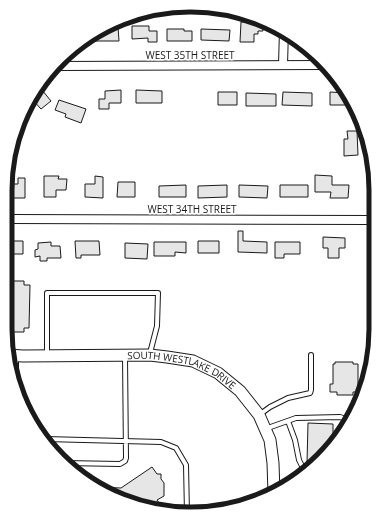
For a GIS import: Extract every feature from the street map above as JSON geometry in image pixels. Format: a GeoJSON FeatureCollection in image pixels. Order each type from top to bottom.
{"type":"FeatureCollection","features":[{"type":"Feature","properties":{"kind":"street"},"geometry":{"type":"LineString","coordinates":[[284,38],[284,65]]}},
{"type":"Feature","properties":{"kind":"street","name":"WEST 35TH STREET"},"geometry":{"type":"LineString","coordinates":[[62,66],[318,65]]}},
{"type":"Feature","properties":{"kind":"street","name":"WEST 34TH STREET"},"geometry":{"type":"LineString","coordinates":[[12,219],[369,220]]}},
{"type":"Feature","properties":{"kind":"street","name":"SOUTH WESTLAKE DRIVE"},"geometry":{"type":"LineString","coordinates":[[14,355],[150,355],[193,361],[218,373],[240,391],[259,415],[270,440],[275,485]]}},
{"type":"Feature","properties":{"kind":"lane"},"geometry":{"type":"LineString","coordinates":[[47,356],[47,293],[158,293],[157,326],[150,355]]}},
{"type":"Feature","properties":{"kind":"lane"},"geometry":{"type":"LineString","coordinates":[[259,415],[270,407],[288,398],[310,393],[312,355]]}},
{"type":"Feature","properties":{"kind":"lane"},"geometry":{"type":"LineString","coordinates":[[73,463],[120,464],[125,461],[125,356]]}},
{"type":"Feature","properties":{"kind":"lane"},"geometry":{"type":"LineString","coordinates":[[265,429],[296,418],[340,417],[345,419]]}},
{"type":"Feature","properties":{"kind":"lane"},"geometry":{"type":"LineString","coordinates":[[288,421],[295,440],[299,460],[303,467]]}},
{"type":"Feature","properties":{"kind":"lane"},"geometry":{"type":"LineString","coordinates":[[51,439],[161,442],[176,448],[186,465],[187,507]]}},
{"type":"Feature","properties":{"kind":"building"},"geometry":{"type":"Polygon","coordinates":[[[241,22],[250,22],[263,28],[263,31],[258,31],[258,34],[254,34],[254,42],[240,42],[241,22]]]}},
{"type":"Feature","properties":{"kind":"building"},"geometry":{"type":"Polygon","coordinates":[[[132,26],[149,26],[149,31],[157,31],[157,42],[148,42],[148,38],[132,39],[132,26]]]}},
{"type":"Feature","properties":{"kind":"building"},"geometry":{"type":"Polygon","coordinates":[[[118,28],[119,41],[93,41],[118,28]]]}},
{"type":"Feature","properties":{"kind":"building"},"geometry":{"type":"Polygon","coordinates":[[[167,29],[184,29],[184,31],[192,31],[192,41],[167,41],[167,29]]]}},
{"type":"Feature","properties":{"kind":"building"},"geometry":{"type":"Polygon","coordinates":[[[201,29],[230,30],[229,41],[201,40],[201,29]]]}},
{"type":"Feature","properties":{"kind":"building"},"geometry":{"type":"Polygon","coordinates":[[[42,90],[51,101],[41,109],[35,103],[42,90]]]}},
{"type":"Feature","properties":{"kind":"building"},"geometry":{"type":"Polygon","coordinates":[[[121,90],[121,103],[109,103],[109,109],[99,109],[99,99],[105,99],[105,91],[121,90]]]}},
{"type":"Feature","properties":{"kind":"building"},"geometry":{"type":"Polygon","coordinates":[[[136,90],[162,91],[162,103],[136,103],[136,90]]]}},
{"type":"Feature","properties":{"kind":"building"},"geometry":{"type":"Polygon","coordinates":[[[218,92],[237,92],[237,105],[218,105],[218,92]]]}},
{"type":"Feature","properties":{"kind":"building"},"geometry":{"type":"Polygon","coordinates":[[[283,92],[312,93],[312,106],[282,105],[283,92]]]}},
{"type":"Feature","properties":{"kind":"building"},"geometry":{"type":"Polygon","coordinates":[[[330,92],[340,93],[347,105],[330,105],[330,92]]]}},
{"type":"Feature","properties":{"kind":"building"},"geometry":{"type":"Polygon","coordinates":[[[246,93],[276,94],[276,106],[246,106],[246,93]]]}},
{"type":"Feature","properties":{"kind":"building"},"geometry":{"type":"Polygon","coordinates":[[[59,100],[86,109],[81,123],[65,117],[66,114],[55,110],[59,100]]]}},
{"type":"Feature","properties":{"kind":"building"},"geometry":{"type":"Polygon","coordinates":[[[347,131],[357,131],[358,155],[344,156],[344,139],[348,139],[347,131]]]}},
{"type":"Feature","properties":{"kind":"building"},"geometry":{"type":"Polygon","coordinates":[[[315,175],[332,176],[332,185],[349,185],[348,198],[330,198],[331,192],[315,192],[315,175]]]}},
{"type":"Feature","properties":{"kind":"building"},"geometry":{"type":"Polygon","coordinates":[[[44,176],[59,176],[58,179],[67,179],[66,190],[56,190],[56,197],[44,197],[44,176]]]}},
{"type":"Feature","properties":{"kind":"building"},"geometry":{"type":"Polygon","coordinates":[[[95,176],[103,177],[103,198],[85,197],[85,184],[95,184],[95,176]]]}},
{"type":"Feature","properties":{"kind":"building"},"geometry":{"type":"Polygon","coordinates":[[[18,178],[25,178],[25,198],[12,198],[12,184],[18,184],[18,178]]]}},
{"type":"Feature","properties":{"kind":"building"},"geometry":{"type":"Polygon","coordinates":[[[118,182],[135,182],[135,197],[117,197],[118,182]]]}},
{"type":"Feature","properties":{"kind":"building"},"geometry":{"type":"Polygon","coordinates":[[[186,185],[186,197],[159,197],[159,186],[186,185]]]}},
{"type":"Feature","properties":{"kind":"building"},"geometry":{"type":"Polygon","coordinates":[[[227,185],[227,197],[198,198],[198,186],[227,185]]]}},
{"type":"Feature","properties":{"kind":"building"},"geometry":{"type":"Polygon","coordinates":[[[239,185],[268,186],[267,198],[239,197],[239,185]]]}},
{"type":"Feature","properties":{"kind":"building"},"geometry":{"type":"Polygon","coordinates":[[[280,185],[308,185],[308,197],[280,197],[280,185]]]}},
{"type":"Feature","properties":{"kind":"building"},"geometry":{"type":"Polygon","coordinates":[[[238,231],[243,231],[243,241],[267,242],[267,253],[238,252],[238,231]]]}},
{"type":"Feature","properties":{"kind":"building"},"geometry":{"type":"Polygon","coordinates":[[[323,237],[345,238],[345,248],[339,248],[339,258],[328,258],[328,248],[323,248],[323,237]]]}},
{"type":"Feature","properties":{"kind":"building"},"geometry":{"type":"Polygon","coordinates":[[[12,241],[23,241],[23,254],[12,254],[12,241]]]}},
{"type":"Feature","properties":{"kind":"building"},"geometry":{"type":"Polygon","coordinates":[[[75,241],[99,241],[100,255],[81,255],[81,258],[76,258],[75,241]]]}},
{"type":"Feature","properties":{"kind":"building"},"geometry":{"type":"Polygon","coordinates":[[[198,241],[219,241],[219,253],[198,253],[198,241]]]}},
{"type":"Feature","properties":{"kind":"building"},"geometry":{"type":"Polygon","coordinates":[[[51,242],[51,246],[60,246],[61,258],[47,258],[47,261],[40,261],[40,256],[35,257],[35,250],[38,249],[38,243],[51,242]]]}},
{"type":"Feature","properties":{"kind":"building"},"geometry":{"type":"Polygon","coordinates":[[[154,242],[186,242],[186,253],[175,252],[175,256],[154,256],[154,242]]]}},
{"type":"Feature","properties":{"kind":"building"},"geometry":{"type":"Polygon","coordinates":[[[275,242],[300,242],[300,254],[284,254],[284,258],[275,258],[275,242]]]}},
{"type":"Feature","properties":{"kind":"building"},"geometry":{"type":"Polygon","coordinates":[[[125,243],[148,244],[147,259],[125,258],[125,243]]]}},
{"type":"Feature","properties":{"kind":"building"},"geometry":{"type":"Polygon","coordinates":[[[12,281],[24,281],[24,285],[30,285],[29,328],[24,328],[24,332],[12,332],[12,281]]]}},
{"type":"Feature","properties":{"kind":"building"},"geometry":{"type":"Polygon","coordinates":[[[335,362],[353,362],[353,364],[358,364],[358,390],[357,392],[353,392],[353,395],[337,395],[337,392],[330,392],[330,384],[333,384],[333,364],[335,364],[335,362]]]}},
{"type":"Feature","properties":{"kind":"building"},"geometry":{"type":"Polygon","coordinates":[[[308,423],[333,424],[333,436],[317,455],[307,463],[308,423]]]}},
{"type":"Feature","properties":{"kind":"building"},"geometry":{"type":"Polygon","coordinates":[[[152,467],[157,474],[161,474],[161,479],[164,483],[164,496],[157,500],[160,504],[156,504],[133,498],[109,488],[121,488],[152,467]]]}}]}
